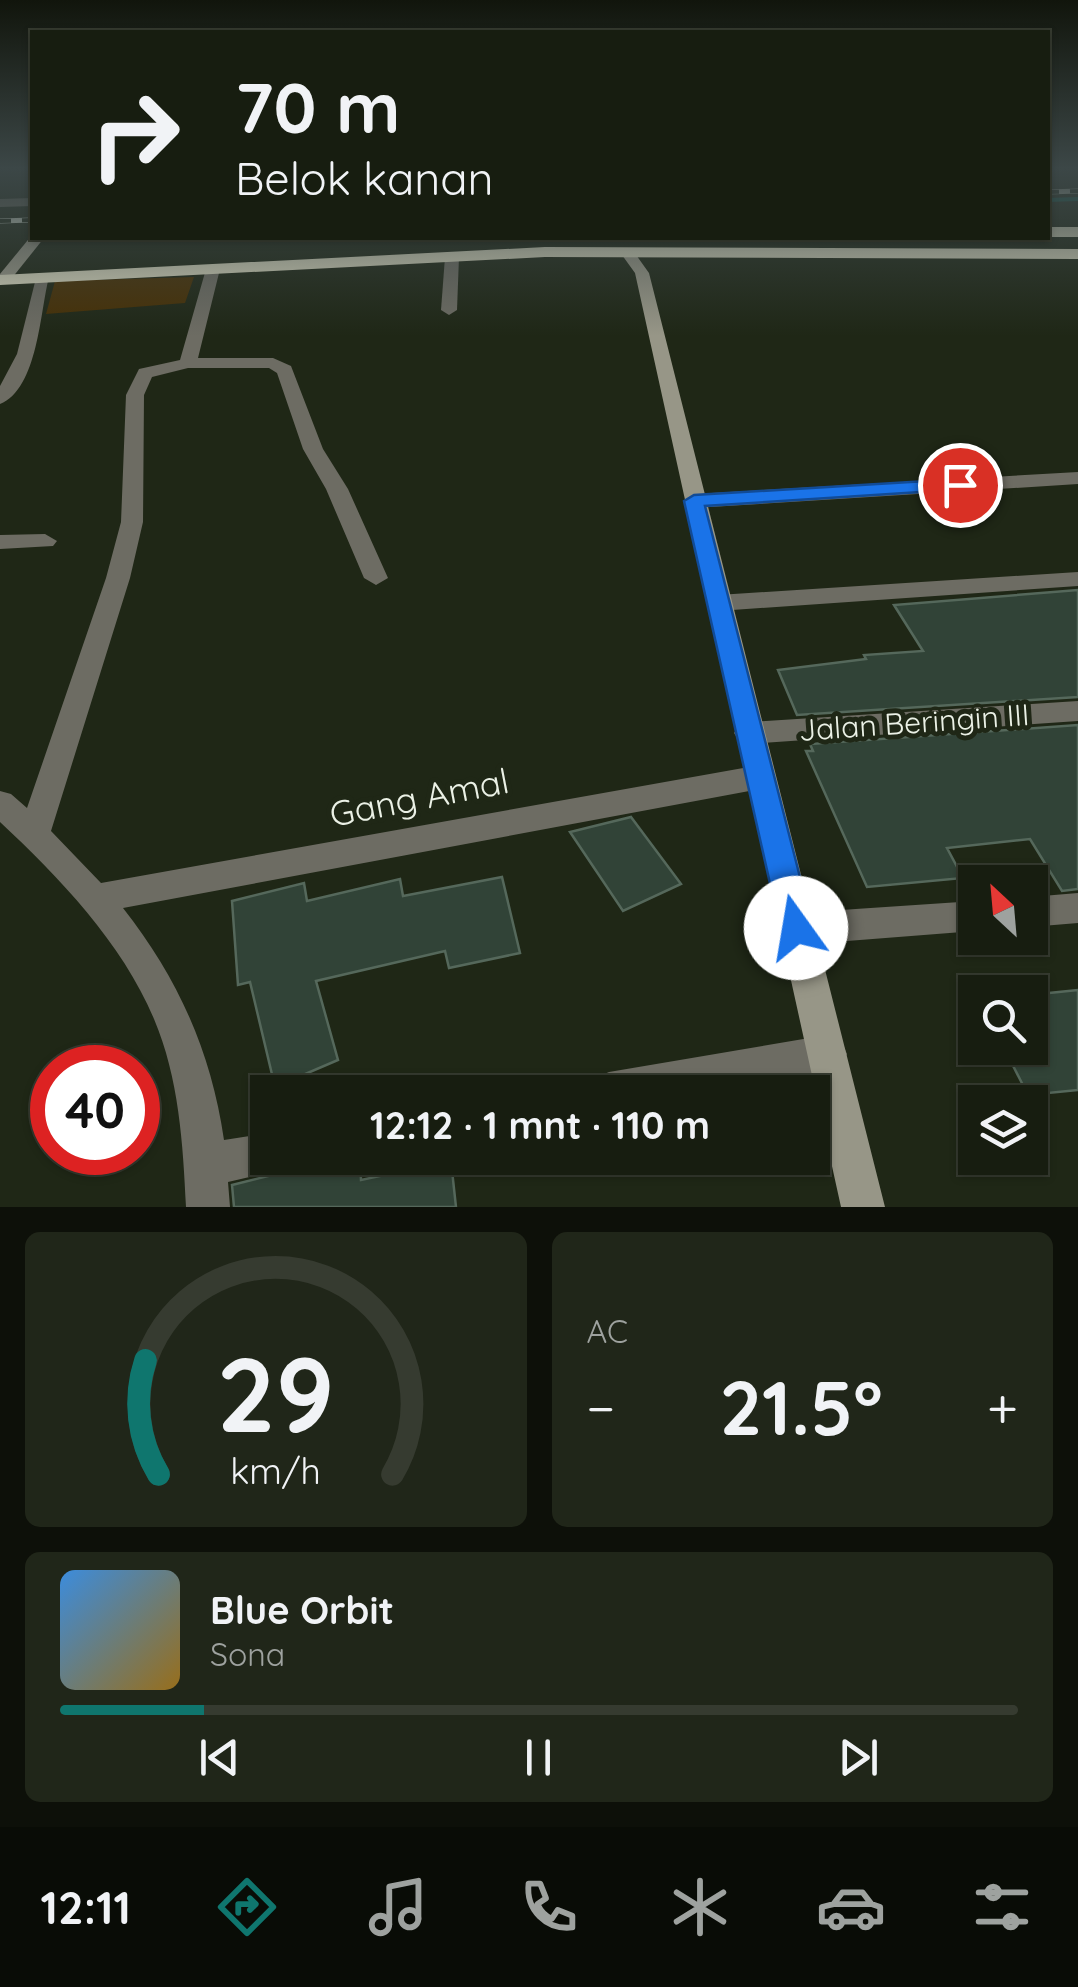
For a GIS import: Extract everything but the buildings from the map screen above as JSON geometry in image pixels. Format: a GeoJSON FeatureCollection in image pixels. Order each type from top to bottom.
{"type":"FeatureCollection","features":[{"type":"Feature","properties":{"kind":"highway"},"geometry":{"type":"LineString","coordinates":[[1050,233],[1078,233]]}},
{"type":"Feature","properties":{"kind":"highway"},"geometry":{"type":"LineString","coordinates":[[3,276],[568,240]]}},
{"type":"Feature","properties":{"kind":"highway"},"geometry":{"type":"LineString","coordinates":[[430,247],[718,240]]}},
{"type":"Feature","properties":{"kind":"highway"},"geometry":{"type":"LineString","coordinates":[[3,276],[840,240]]}},
{"type":"Feature","properties":{"kind":"highway"},"geometry":{"type":"LineString","coordinates":[[545,252],[636,264],[1078,254]]}},
{"type":"Feature","properties":{"kind":"street"},"geometry":{"type":"LineString","coordinates":[[3,276],[35,240]]}},
{"type":"Feature","properties":{"kind":"street"},"geometry":{"type":"LineString","coordinates":[[449,310],[452,257]]}},
{"type":"Feature","properties":{"kind":"street"},"geometry":{"type":"LineString","coordinates":[[636,264],[863,1207]]}},
{"type":"Feature","properties":{"kind":"street"},"geometry":{"type":"LineString","coordinates":[[188,363],[213,269]]}},
{"type":"Feature","properties":{"kind":"street"},"geometry":{"type":"LineString","coordinates":[[0,398],[26,362],[32,341],[30,314],[42,277]]}},
{"type":"Feature","properties":{"kind":"street"},"geometry":{"type":"LineString","coordinates":[[34,833],[118,578],[132,522],[135,395],[145,373],[188,363],[273,363],[286,370],[312,449],[338,489],[376,578]]}},
{"type":"Feature","properties":{"kind":"street"},"geometry":{"type":"LineString","coordinates":[[694,501],[1078,478]]}},
{"type":"Feature","properties":{"kind":"street"},"geometry":{"type":"LineString","coordinates":[[0,542],[44,541]]}},
{"type":"Feature","properties":{"kind":"street"},"geometry":{"type":"LineString","coordinates":[[718,603],[1078,579]]}},
{"type":"Feature","properties":{"kind":"street","name":"Jalan Beringin III"},"geometry":{"type":"LineString","coordinates":[[750,734],[1078,711]]}},
{"type":"Feature","properties":{"kind":"street","name":"Gang Amal"},"geometry":{"type":"LineString","coordinates":[[92,899],[760,777]]}},
{"type":"Feature","properties":{"kind":"street"},"geometry":{"type":"LineString","coordinates":[[0,804],[34,833],[92,899],[160,991],[186,1058],[206,1164],[208,1207]]}},
{"type":"Feature","properties":{"kind":"street"},"geometry":{"type":"LineString","coordinates":[[1048,910],[1078,908]]}},
{"type":"Feature","properties":{"kind":"street"},"geometry":{"type":"LineString","coordinates":[[796,928],[958,917]]}},
{"type":"Feature","properties":{"kind":"street"},"geometry":{"type":"LineString","coordinates":[[710,1075],[827,1054]]}},
{"type":"Feature","properties":{"kind":"street"},"geometry":{"type":"LineString","coordinates":[[206,1164],[250,1157]]}},
{"type":"Feature","properties":{"kind":"shaded area"},"geometry":{"type":"Polygon","coordinates":[[[194,277],[185,303],[46,314],[55,281],[194,277]]]}},
{"type":"Feature","properties":{"kind":"route"},"geometry":{"type":"LineString","coordinates":[[796,928],[694,501],[960,485]]}}]}
